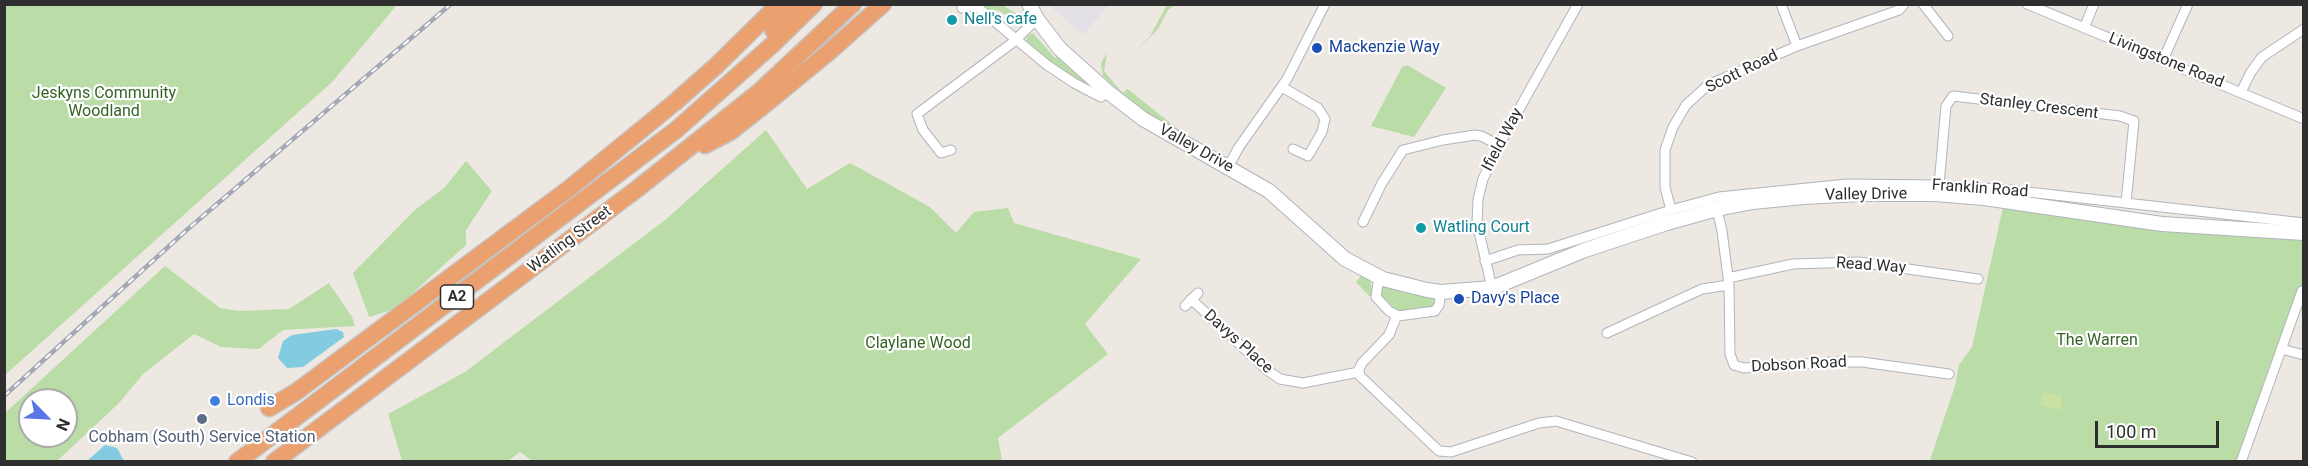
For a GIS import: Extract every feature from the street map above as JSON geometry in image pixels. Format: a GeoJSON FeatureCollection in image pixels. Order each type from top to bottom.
{"type":"FeatureCollection","features":[{"type":"Feature","properties":{"kind":"highway"},"geometry":{"type":"LineString","coordinates":[[269,408],[296,392],[570,188],[682,96],[779,4]]}},
{"type":"Feature","properties":{"kind":"highway"},"geometry":{"type":"LineString","coordinates":[[676,130],[796,4]]}},
{"type":"Feature","properties":{"kind":"highway","name":"Watling Street"},"geometry":{"type":"LineString","coordinates":[[237,462],[676,130],[772,45],[814,4]]}},
{"type":"Feature","properties":{"kind":"highway","name":"Watling Street"},"geometry":{"type":"LineString","coordinates":[[274,462],[671,163],[759,92],[853,4]]}},
{"type":"Feature","properties":{"kind":"highway"},"geometry":{"type":"LineString","coordinates":[[671,163],[730,132],[822,58],[883,4]]}},
{"type":"Feature","properties":{"kind":"street","name":"Valley Drive"},"geometry":{"type":"LineString","coordinates":[[1029,4],[1037,20],[1060,48],[1108,92],[1156,128],[1269,191],[1338,254],[1379,277],[1405,286],[1441,292],[1492,288],[1630,234],[1717,209],[1753,202],[1803,197],[1935,194],[1984,198],[2162,224],[2304,233]]}},
{"type":"Feature","properties":{"kind":"street"},"geometry":{"type":"LineString","coordinates":[[1228,167],[1239,147],[1282,87],[1302,52],[1324,4]]}},
{"type":"Feature","properties":{"kind":"street","name":"Ifield Way"},"geometry":{"type":"LineString","coordinates":[[1492,288],[1477,223],[1478,199],[1483,178],[1578,4]]}},
{"type":"Feature","properties":{"kind":"street"},"geometry":{"type":"LineString","coordinates":[[1780,4],[1797,46]]}},
{"type":"Feature","properties":{"kind":"street","name":"Scott Road"},"geometry":{"type":"LineString","coordinates":[[1671,210],[1665,188],[1665,150],[1673,127],[1686,105],[1708,85],[1797,46],[1899,10],[1904,4]]}},
{"type":"Feature","properties":{"kind":"street"},"geometry":{"type":"LineString","coordinates":[[1923,4],[1948,36]]}},
{"type":"Feature","properties":{"kind":"street","name":"Livingstone Road"},"geometry":{"type":"LineString","coordinates":[[2027,4],[2304,119]]}},
{"type":"Feature","properties":{"kind":"street"},"geometry":{"type":"LineString","coordinates":[[2084,28],[2094,4]]}},
{"type":"Feature","properties":{"kind":"street"},"geometry":{"type":"LineString","coordinates":[[2163,60],[2188,4]]}},
{"type":"Feature","properties":{"kind":"street"},"geometry":{"type":"LineString","coordinates":[[962,8],[975,5],[997,16],[1017,39],[1062,76],[1100,96],[1103,97],[1108,92]]}},
{"type":"Feature","properties":{"kind":"street"},"geometry":{"type":"LineString","coordinates":[[941,153],[923,130],[917,114],[1017,39],[1037,20]]}},
{"type":"Feature","properties":{"kind":"street"},"geometry":{"type":"LineString","coordinates":[[2241,92],[2262,57],[2304,29]]}},
{"type":"Feature","properties":{"kind":"street"},"geometry":{"type":"LineString","coordinates":[[1282,87],[1318,108],[1324,117],[1322,132],[1308,155],[1293,149]]}},
{"type":"Feature","properties":{"kind":"street","name":"Stanley Crescent"},"geometry":{"type":"LineString","coordinates":[[1939,185],[1946,106],[1953,96],[2120,116],[2134,121],[2126,203]]}},
{"type":"Feature","properties":{"kind":"street"},"geometry":{"type":"LineString","coordinates":[[1363,222],[1382,183],[1403,150],[1443,140],[1477,135],[1499,145]]}},
{"type":"Feature","properties":{"kind":"street"},"geometry":{"type":"LineString","coordinates":[[935,162],[941,153],[951,150]]}},
{"type":"Feature","properties":{"kind":"street","name":"Franklin Road"},"geometry":{"type":"LineString","coordinates":[[1485,261],[1518,250],[1548,249],[1719,197],[1847,184],[1939,185],[2304,223]]}},
{"type":"Feature","properties":{"kind":"street","name":"Dobson Road"},"geometry":{"type":"LineString","coordinates":[[1717,209],[1728,282],[1730,354],[1734,365],[1738,368],[1844,361],[1892,365],[1949,375]]}},
{"type":"Feature","properties":{"kind":"street","name":"Read Way"},"geometry":{"type":"LineString","coordinates":[[1608,333],[1702,289],[1793,264],[1859,262],[1978,279]]}},
{"type":"Feature","properties":{"kind":"street"},"geometry":{"type":"LineString","coordinates":[[1379,277],[1376,297],[1397,315],[1434,312],[1439,306],[1441,292]]}},
{"type":"Feature","properties":{"kind":"street"},"geometry":{"type":"LineString","coordinates":[[2241,462],[2302,291]]}},
{"type":"Feature","properties":{"kind":"street","name":"Davys Place"},"geometry":{"type":"LineString","coordinates":[[1191,300],[1266,370],[1280,379],[1303,382],[1359,372]]}},
{"type":"Feature","properties":{"kind":"street"},"geometry":{"type":"LineString","coordinates":[[1397,315],[1389,335],[1362,363],[1359,372],[1367,385],[1432,447],[1442,453],[1539,423],[1556,421],[1692,462]]}},
{"type":"Feature","properties":{"kind":"street"},"geometry":{"type":"LineString","coordinates":[[2281,349],[2304,355]]}},
{"type":"Feature","properties":{"kind":"shaded area"},"geometry":{"type":"Polygon","coordinates":[[[1049,5],[1109,5],[1083,35],[1049,5]]]}},
{"type":"Feature","properties":{"kind":"green space","name":"Jeskyns Community Woodland"},"geometry":{"type":"Polygon","coordinates":[[[5,4],[397,5],[332,82],[5,375],[5,4]]]}},
{"type":"Feature","properties":{"kind":"green space"},"geometry":{"type":"Polygon","coordinates":[[[977,5],[1002,5],[1017,14],[1004,14],[998,10],[990,13],[977,5]]]}},
{"type":"Feature","properties":{"kind":"green space"},"geometry":{"type":"Polygon","coordinates":[[[1167,5],[1175,5],[1168,10],[1158,29],[1129,58],[1150,36],[1167,5]]]}},
{"type":"Feature","properties":{"kind":"green space"},"geometry":{"type":"Polygon","coordinates":[[[1033,33],[1055,58],[1058,55],[1098,90],[1053,67],[1026,41],[1027,36],[1033,33]]]}},
{"type":"Feature","properties":{"kind":"green space"},"geometry":{"type":"Polygon","coordinates":[[[1107,53],[1104,71],[1120,90],[1126,95],[1124,92],[1129,90],[1184,134],[1225,157],[1220,157],[1143,113],[1103,76],[1101,63],[1107,53]]]}},
{"type":"Feature","properties":{"kind":"green space"},"geometry":{"type":"Polygon","coordinates":[[[1407,65],[1446,88],[1414,137],[1371,126],[1402,67],[1407,65]]]}},
{"type":"Feature","properties":{"kind":"green space","name":"Claylane Wood"},"geometry":{"type":"Polygon","coordinates":[[[766,130],[807,189],[850,163],[930,207],[956,233],[974,212],[1008,208],[1014,223],[1141,259],[1085,324],[1108,354],[998,438],[1002,461],[534,462],[520,452],[508,461],[402,461],[388,414],[465,372],[665,220],[766,130]]]}},
{"type":"Feature","properties":{"kind":"green space"},"geometry":{"type":"Polygon","coordinates":[[[466,161],[492,191],[466,230],[466,245],[395,309],[369,317],[353,273],[415,210],[445,187],[466,161]]]}},
{"type":"Feature","properties":{"kind":"green space","name":"The Warren"},"geometry":{"type":"Polygon","coordinates":[[[2003,207],[2205,233],[2303,240],[2303,281],[2237,461],[1930,460],[1955,386],[1959,365],[1972,347],[2003,207]]]}},
{"type":"Feature","properties":{"kind":"green space"},"geometry":{"type":"Polygon","coordinates":[[[165,266],[220,308],[240,311],[289,309],[329,283],[352,317],[355,326],[283,330],[259,349],[221,347],[194,334],[143,374],[119,403],[78,441],[78,388],[32,388],[165,266]]]}},
{"type":"Feature","properties":{"kind":"green space"},"geometry":{"type":"Polygon","coordinates":[[[1362,275],[1371,282],[1372,296],[1369,296],[1356,282],[1362,275]]]}},
{"type":"Feature","properties":{"kind":"green space"},"geometry":{"type":"Polygon","coordinates":[[[1384,285],[1434,297],[1435,308],[1397,313],[1380,298],[1384,285]]]}},
{"type":"Feature","properties":{"kind":"green space"},"geometry":{"type":"Polygon","coordinates":[[[2043,392],[2062,396],[2060,410],[2041,406],[2039,402],[2043,392]]]}},
{"type":"Feature","properties":{"kind":"green space"},"geometry":{"type":"Polygon","coordinates":[[[18,401],[18,448],[71,448],[57,461],[5,461],[5,413],[18,401]]]}},
{"type":"Feature","properties":{"kind":"water"},"geometry":{"type":"Polygon","coordinates":[[[336,329],[343,332],[344,337],[303,367],[287,368],[278,358],[283,341],[292,335],[336,329]]]}},
{"type":"Feature","properties":{"kind":"water"},"geometry":{"type":"Polygon","coordinates":[[[105,445],[117,448],[124,461],[87,461],[105,445]]]}},
{"type":"Feature","properties":{"kind":"railway"},"geometry":{"type":"LineString","coordinates":[[4,396],[189,228],[451,4]]}},
{"type":"Feature","properties":{"kind":"place","name":"Nell's cafe"},"geometry":{"type":"Point","coordinates":[952,20]}},
{"type":"Feature","properties":{"kind":"place","name":"Mackenzie Way"},"geometry":{"type":"Point","coordinates":[1317,48]}},
{"type":"Feature","properties":{"kind":"place","name":"Watling Court"},"geometry":{"type":"Point","coordinates":[1421,228]}},
{"type":"Feature","properties":{"kind":"place","name":"Davy's Place"},"geometry":{"type":"Point","coordinates":[1459,299]}},
{"type":"Feature","properties":{"kind":"place","name":"Londis"},"geometry":{"type":"Point","coordinates":[215,401]}},
{"type":"Feature","properties":{"kind":"place","name":"Cobham (South) Service Station"},"geometry":{"type":"Point","coordinates":[202,419]}}]}
